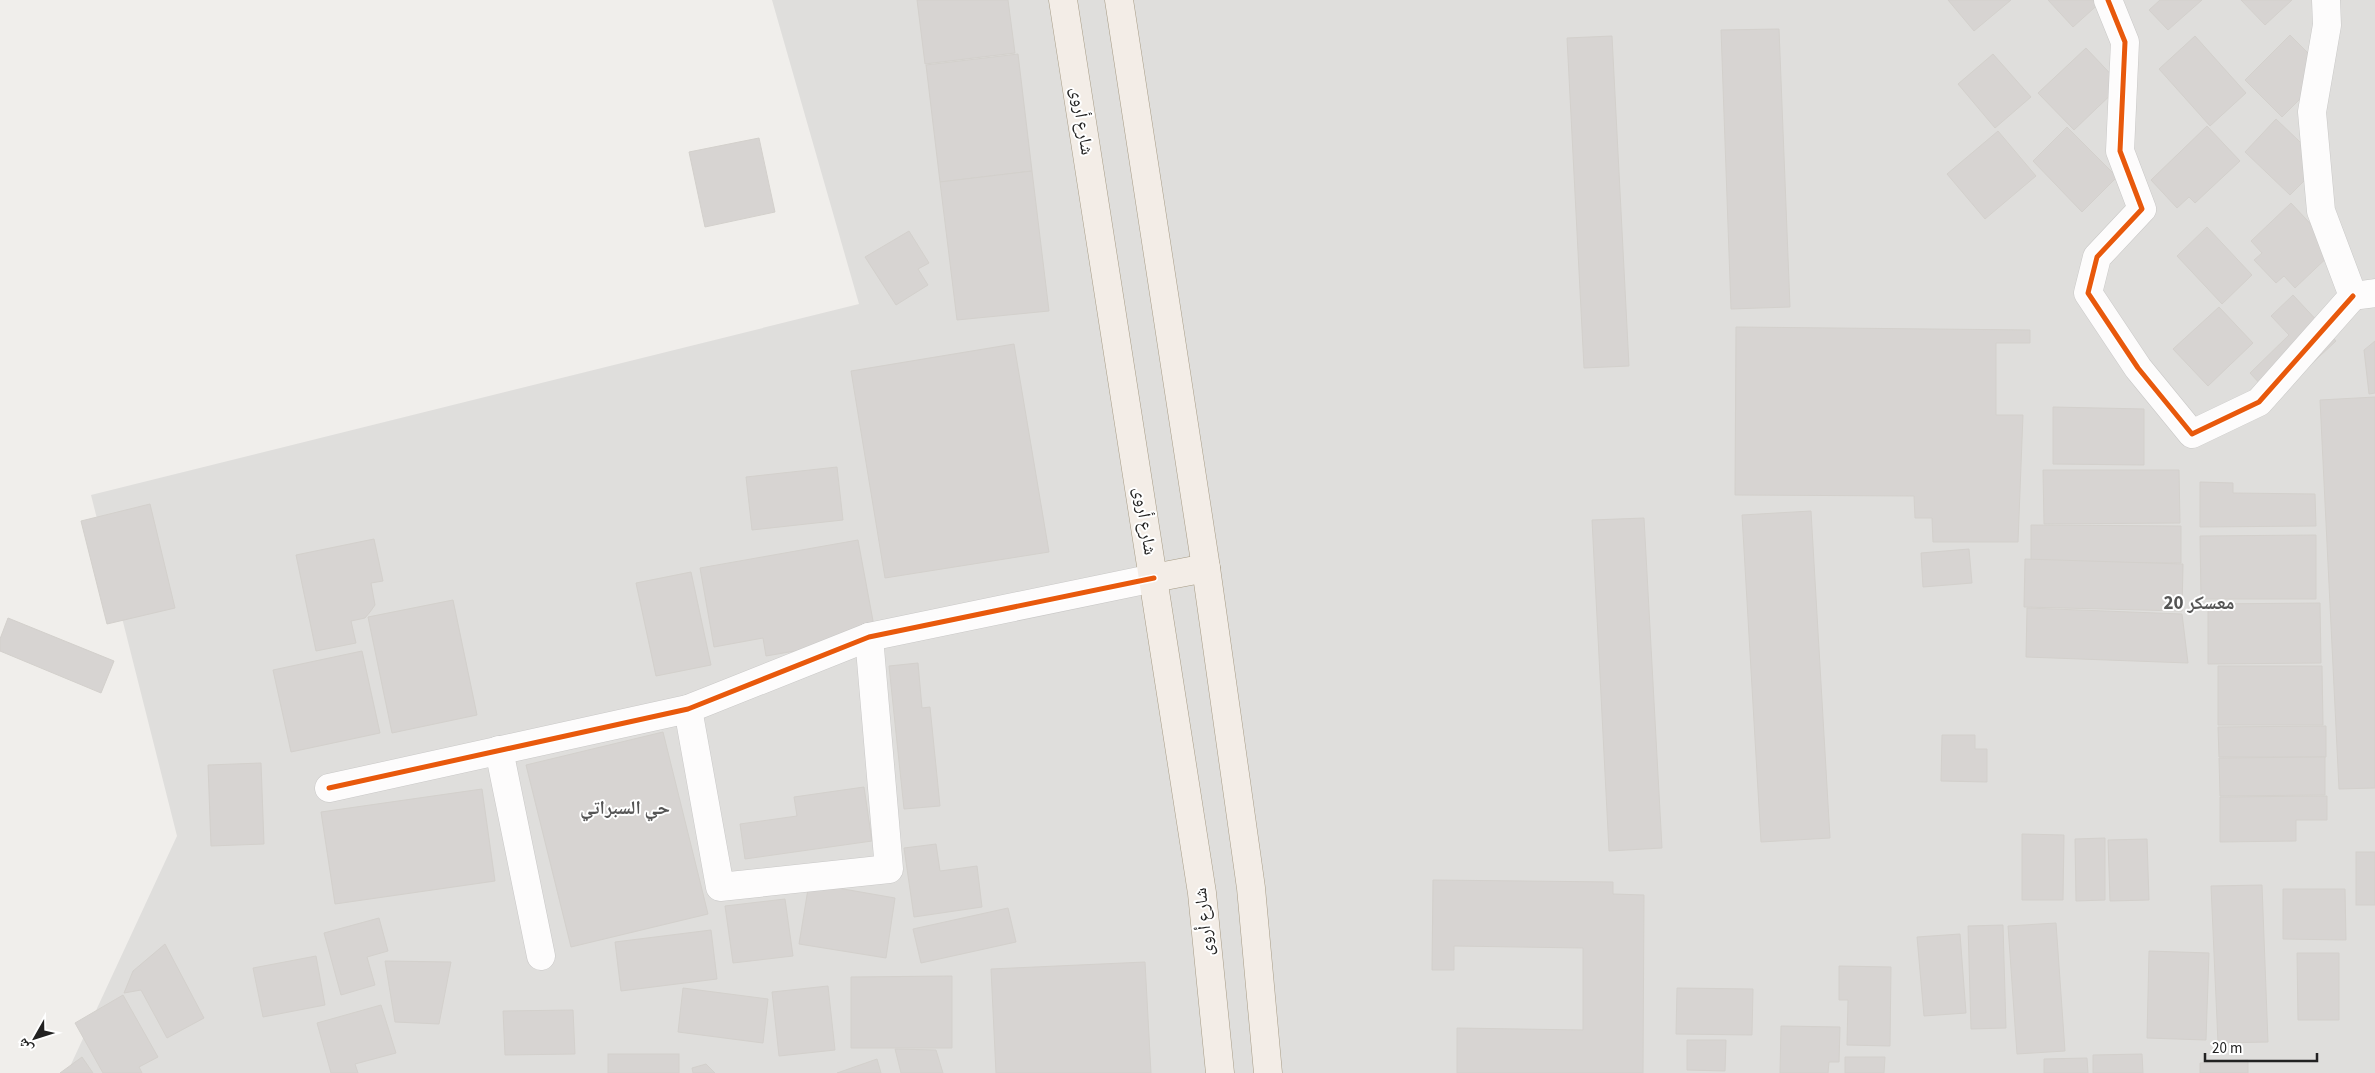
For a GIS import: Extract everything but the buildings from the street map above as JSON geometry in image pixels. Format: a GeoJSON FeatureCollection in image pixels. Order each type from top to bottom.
{"type":"FeatureCollection","features":[{"type":"Feature","properties":{"kind":"main road","name":"شارع أروى"},"geometry":{"type":"LineString","coordinates":[[1063,0],[1202,893],[1220,1073]]}},
{"type":"Feature","properties":{"kind":"main road"},"geometry":{"type":"LineString","coordinates":[[1119,0],[1206,568],[1251,888],[1268,1073]]}},
{"type":"Feature","properties":{"kind":"main road"},"geometry":{"type":"LineString","coordinates":[[1154,578],[1206,568]]}},
{"type":"Feature","properties":{"kind":"street"},"geometry":{"type":"LineString","coordinates":[[2108,0],[2125,42],[2120,152],[2142,209],[2097,257],[2088,293],[2138,368],[2192,434],[2258,402],[2364,294],[2321,212],[2312,112],[2327,25],[2326,0]]}},
{"type":"Feature","properties":{"kind":"street"},"geometry":{"type":"LineString","coordinates":[[329,788],[688,709],[870,637],[1154,578]]}},
{"type":"Feature","properties":{"kind":"street"},"geometry":{"type":"LineString","coordinates":[[688,709],[720,887],[889,869],[870,637]]}},
{"type":"Feature","properties":{"kind":"street"},"geometry":{"type":"LineString","coordinates":[[499,750],[541,956]]}},
{"type":"Feature","properties":{"kind":"shaded area"},"geometry":{"type":"Polygon","coordinates":[[[772,0],[2375,0],[2375,1073],[67,1073],[177,836],[91,495],[859,304],[772,0]]]}},
{"type":"Feature","properties":{"kind":"cycle path"},"geometry":{"type":"LineString","coordinates":[[2108,0],[2125,42],[2120,151],[2142,209],[2097,257],[2088,293],[2138,368],[2192,434],[2259,402],[2353,296]]}},
{"type":"Feature","properties":{"kind":"cycle path"},"geometry":{"type":"LineString","coordinates":[[329,788],[688,709],[869,637],[1154,578]]}},
{"type":"Feature","properties":{"kind":"district","name":"معسكر 20"},"geometry":{"type":"Point","coordinates":[2199,603]}},
{"type":"Feature","properties":{"kind":"district","name":"حي السبراتي"},"geometry":{"type":"Point","coordinates":[625,808]}}]}
